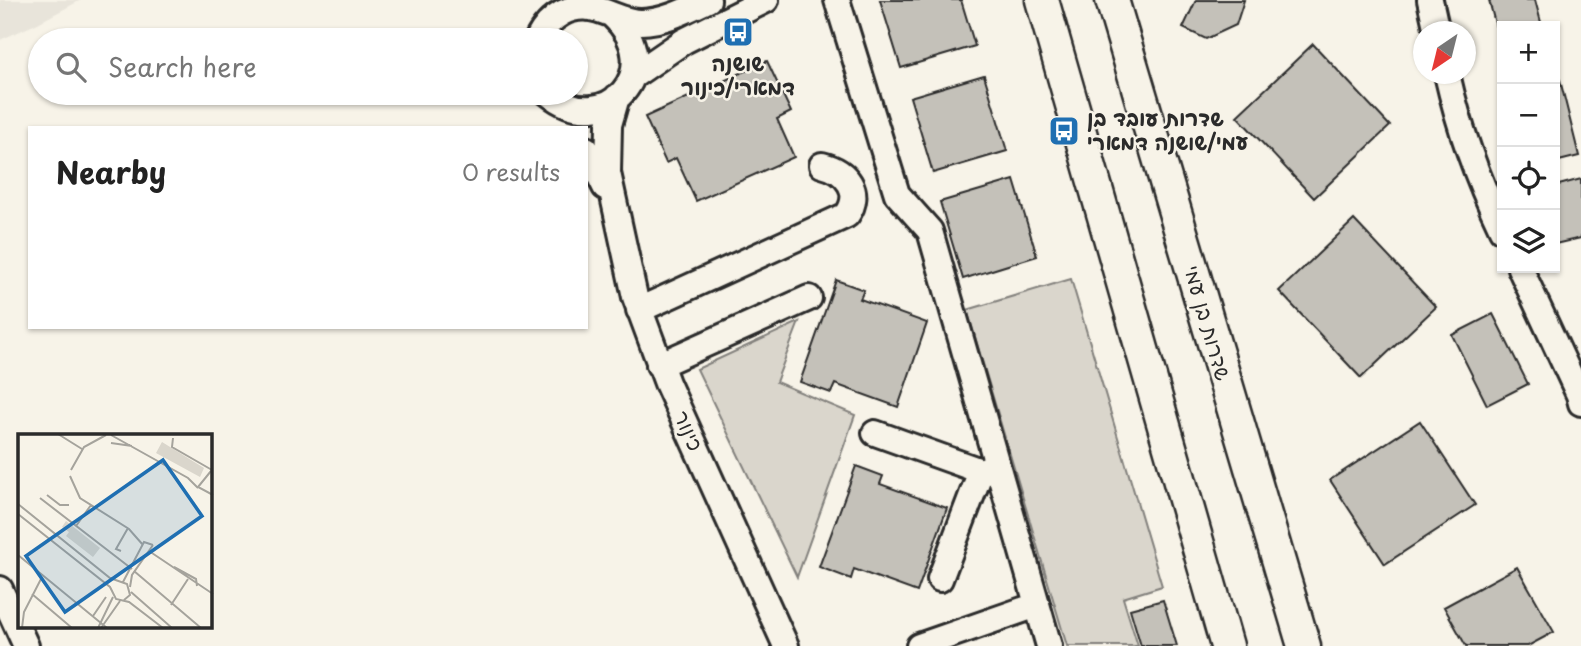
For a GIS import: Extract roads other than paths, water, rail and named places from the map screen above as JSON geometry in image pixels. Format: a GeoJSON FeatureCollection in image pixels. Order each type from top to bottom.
{"type":"FeatureCollection","features":[{"type":"Feature","properties":{"kind":"main road"},"geometry":{"type":"LineString","coordinates":[[1042,0],[1227,646]]}},
{"type":"Feature","properties":{"kind":"main road","name":"שדרות בן עמי"},"geometry":{"type":"LineString","coordinates":[[1112,0],[1304,646]]}},
{"type":"Feature","properties":{"kind":"street"},"geometry":{"type":"LineString","coordinates":[[539,28],[545,0]]}},
{"type":"Feature","properties":{"kind":"street"},"geometry":{"type":"LineString","coordinates":[[543,28],[557,15],[573,8],[604,9],[627,20],[653,20],[708,0]]}},
{"type":"Feature","properties":{"kind":"street"},"geometry":{"type":"LineString","coordinates":[[633,76],[684,41],[766,0]]}},
{"type":"Feature","properties":{"kind":"street"},"geometry":{"type":"LineString","coordinates":[[837,0],[897,194],[930,231],[989,468],[1049,646]]}},
{"type":"Feature","properties":{"kind":"street"},"geometry":{"type":"LineString","coordinates":[[1430,0],[1435,21]]}},
{"type":"Feature","properties":{"kind":"street"},"geometry":{"type":"LineString","coordinates":[[568,105],[593,108],[610,103],[624,92],[633,76],[636,59],[633,42],[625,27],[604,9]]}},
{"type":"Feature","properties":{"kind":"street"},"geometry":{"type":"LineString","coordinates":[[1450,84],[1463,136],[1497,219]]}},
{"type":"Feature","properties":{"kind":"street","name":"כינור"},"geometry":{"type":"LineString","coordinates":[[617,97],[609,125],[608,173],[639,310],[659,365],[786,646]]}},
{"type":"Feature","properties":{"kind":"street"},"geometry":{"type":"LineString","coordinates":[[557,105],[572,126]]}},
{"type":"Feature","properties":{"kind":"street","name":"כינור"},"geometry":{"type":"LineString","coordinates":[[588,153],[614,207]]}},
{"type":"Feature","properties":{"kind":"street"},"geometry":{"type":"LineString","coordinates":[[639,310],[847,215],[854,204],[854,194],[844,175],[834,167],[822,165]]}},
{"type":"Feature","properties":{"kind":"street"},"geometry":{"type":"LineString","coordinates":[[1522,273],[1580,398]]}},
{"type":"Feature","properties":{"kind":"street"},"geometry":{"type":"LineString","coordinates":[[659,365],[809,298]]}},
{"type":"Feature","properties":{"kind":"street"},"geometry":{"type":"LineString","coordinates":[[875,432],[989,468]]}},
{"type":"Feature","properties":{"kind":"street"},"geometry":{"type":"LineString","coordinates":[[940,579],[989,468]]}},
{"type":"Feature","properties":{"kind":"street"},"geometry":{"type":"LineString","coordinates":[[0,589],[26,646]]}},
{"type":"Feature","properties":{"kind":"street"},"geometry":{"type":"LineString","coordinates":[[919,646],[1037,605]]}},
{"type":"Feature","properties":{"kind":"place","name":"שושנה דמארי/כינור"},"geometry":{"type":"Point","coordinates":[738,32]}},
{"type":"Feature","properties":{"kind":"place","name":"שדרות עובד בן עמי/שושנה דמארי"},"geometry":{"type":"Point","coordinates":[1064,131]}}]}
